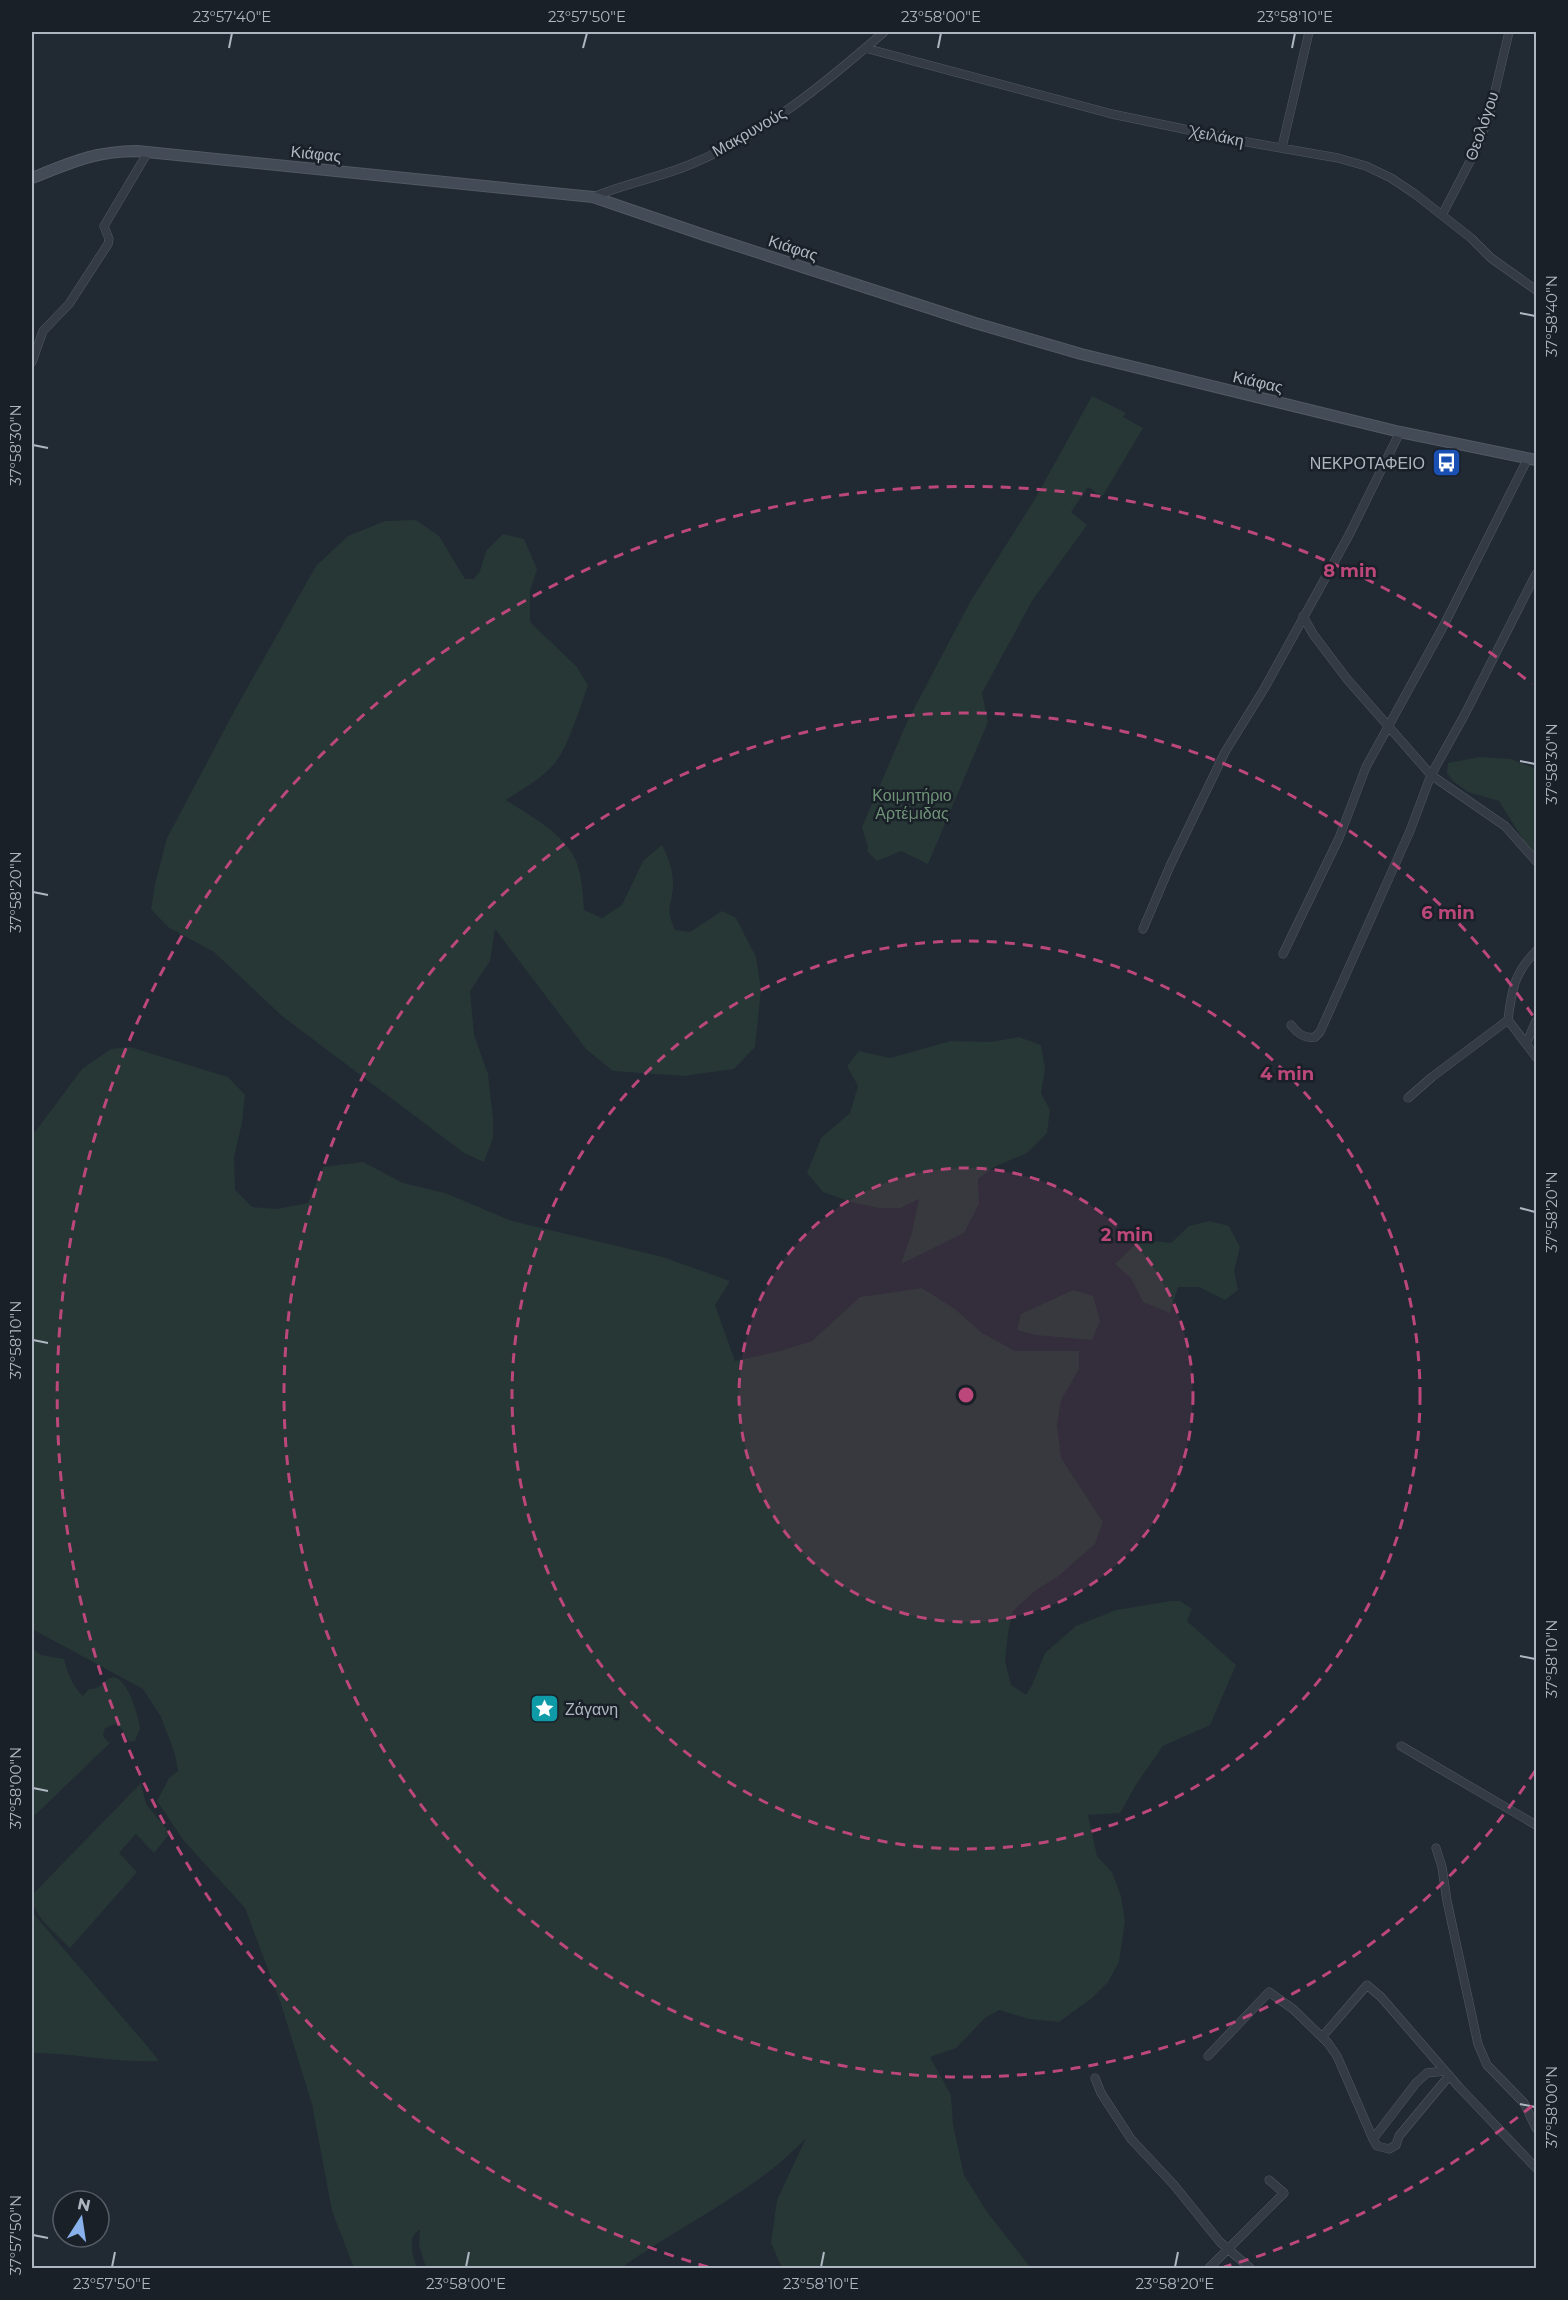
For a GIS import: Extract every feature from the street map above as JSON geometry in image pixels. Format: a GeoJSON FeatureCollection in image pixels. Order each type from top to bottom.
{"type":"FeatureCollection","features":[{"type":"Feature","properties":{"kind":"street","name":"Μακρυνούς"},"geometry":{"type":"LineString","coordinates":[[593,197],[690,164],[766,126],[830,79],[884,32]]}},
{"type":"Feature","properties":{"kind":"street"},"geometry":{"type":"LineString","coordinates":[[1282,147],[1309,32]]}},
{"type":"Feature","properties":{"kind":"street","name":"Θεολόγου"},"geometry":{"type":"LineString","coordinates":[[1442,215],[1479,144],[1490,112],[1509,32]]}},
{"type":"Feature","properties":{"kind":"street","name":"Χειλάκη"},"geometry":{"type":"LineString","coordinates":[[865,48],[1112,114],[1241,141],[1338,158],[1366,166],[1391,178],[1442,215],[1471,238],[1491,258],[1536,290]]}},
{"type":"Feature","properties":{"kind":"street","name":"Κιάφας"},"geometry":{"type":"LineString","coordinates":[[32,178],[87,156],[111,151],[148,152],[593,197],[1028,339],[1137,369],[1400,432],[1532,459]]}},
{"type":"Feature","properties":{"kind":"street"},"geometry":{"type":"LineString","coordinates":[[32,362],[43,331],[69,304],[108,244],[109,239],[104,226],[148,152]]}},
{"type":"Feature","properties":{"kind":"street"},"geometry":{"type":"LineString","coordinates":[[1143,929],[1184,835],[1225,752],[1264,689],[1349,535],[1400,432]]}},
{"type":"Feature","properties":{"kind":"street"},"geometry":{"type":"LineString","coordinates":[[1283,954],[1339,838],[1366,766],[1444,626],[1532,459]]}},
{"type":"Feature","properties":{"kind":"street"},"geometry":{"type":"LineString","coordinates":[[1291,1025],[1296,1032],[1309,1038],[1316,1037],[1320,1032],[1410,831],[1431,775],[1465,714],[1536,574]]}},
{"type":"Feature","properties":{"kind":"street"},"geometry":{"type":"LineString","coordinates":[[1303,616],[1313,634],[1387,727],[1431,775],[1505,826],[1536,861]]}},
{"type":"Feature","properties":{"kind":"street"},"geometry":{"type":"LineString","coordinates":[[1408,1098],[1457,1057],[1508,1020],[1511,996],[1518,972],[1536,951]]}},
{"type":"Feature","properties":{"kind":"street"},"geometry":{"type":"LineString","coordinates":[[1508,1020],[1527,1042],[1536,1057]]}},
{"type":"Feature","properties":{"kind":"street"},"geometry":{"type":"LineString","coordinates":[[1527,1042],[1536,1021]]}},
{"type":"Feature","properties":{"kind":"street"},"geometry":{"type":"LineString","coordinates":[[1401,1746],[1536,1825]]}},
{"type":"Feature","properties":{"kind":"street"},"geometry":{"type":"LineString","coordinates":[[1436,1848],[1478,2044],[1487,2065],[1524,2103],[1536,2128]]}},
{"type":"Feature","properties":{"kind":"street"},"geometry":{"type":"LineString","coordinates":[[1322,2037],[1366,1985],[1381,1997],[1495,2127],[1536,2168]]}},
{"type":"Feature","properties":{"kind":"street"},"geometry":{"type":"LineString","coordinates":[[1208,2055],[1269,1992],[1293,2008],[1337,2056],[1372,2139],[1377,2146],[1389,2149],[1396,2145],[1399,2136],[1447,2073]]}},
{"type":"Feature","properties":{"kind":"street"},"geometry":{"type":"LineString","coordinates":[[1372,2139],[1416,2083],[1427,2073],[1447,2073]]}},
{"type":"Feature","properties":{"kind":"street"},"geometry":{"type":"LineString","coordinates":[[1095,2078],[1101,2093],[1131,2139],[1174,2185],[1228,2250],[1250,2268]]}},
{"type":"Feature","properties":{"kind":"street"},"geometry":{"type":"LineString","coordinates":[[1209,2268],[1284,2193],[1269,2180]]}},
{"type":"Feature","properties":{"kind":"green space","name":"Κοιμητήριο Αρτέμιδας"},"geometry":{"type":"Polygon","coordinates":[[[1092,396],[1126,413],[1123,417],[1143,428],[1102,497],[1088,487],[1071,512],[1087,525],[1032,601],[982,693],[988,722],[928,864],[901,851],[877,861],[867,851],[862,827],[907,722],[970,602],[1035,499],[1092,396]]]}},
{"type":"Feature","properties":{"kind":"green space"},"geometry":{"type":"Polygon","coordinates":[[[416,520],[439,536],[465,579],[474,579],[480,571],[486,551],[503,534],[524,539],[537,569],[530,591],[530,622],[576,666],[588,685],[560,756],[538,779],[506,800],[556,834],[572,852],[580,875],[584,910],[602,918],[622,905],[643,861],[662,845],[673,876],[669,912],[675,930],[690,932],[722,911],[736,918],[756,957],[761,989],[755,1047],[734,1069],[684,1076],[613,1071],[586,1049],[495,929],[490,961],[470,991],[474,1035],[488,1074],[493,1120],[493,1138],[484,1162],[464,1153],[282,1016],[214,952],[168,927],[151,909],[167,838],[237,706],[316,566],[348,536],[385,521],[416,520]]]}},
{"type":"Feature","properties":{"kind":"green space"},"geometry":{"type":"Polygon","coordinates":[[[1480,757],[1511,759],[1536,769],[1536,855],[1524,841],[1499,801],[1468,792],[1453,781],[1447,773],[1448,763],[1480,757]]]}},
{"type":"Feature","properties":{"kind":"green space"},"geometry":{"type":"Polygon","coordinates":[[[1019,1037],[1041,1045],[1045,1069],[1041,1093],[1050,1110],[1047,1133],[1027,1153],[994,1167],[978,1179],[979,1204],[964,1233],[901,1264],[912,1232],[919,1199],[901,1208],[879,1208],[851,1202],[823,1192],[807,1173],[821,1138],[850,1113],[858,1086],[847,1066],[859,1051],[890,1058],[951,1041],[991,1042],[1019,1037]]]}},
{"type":"Feature","properties":{"kind":"green space"},"geometry":{"type":"Polygon","coordinates":[[[130,1047],[228,1077],[245,1095],[242,1123],[234,1156],[235,1190],[252,1207],[277,1209],[308,1203],[323,1167],[363,1162],[403,1183],[445,1193],[512,1221],[663,1257],[730,1281],[715,1305],[735,1361],[812,1341],[860,1297],[922,1288],[955,1309],[982,1333],[1015,1351],[1079,1351],[1079,1369],[1061,1400],[1057,1425],[1061,1458],[1103,1522],[1095,1544],[1013,1611],[1005,1661],[1011,1685],[1026,1695],[1045,1653],[1076,1626],[1116,1610],[1171,1601],[1180,1601],[1192,1609],[1187,1621],[1236,1665],[1210,1725],[1163,1746],[1137,1783],[1120,1813],[1088,1815],[1097,1856],[1112,1872],[1121,1896],[1125,1921],[1119,1962],[1108,1982],[1092,1998],[1059,2022],[1029,2019],[999,2010],[985,2018],[956,2048],[930,2057],[951,2095],[953,2125],[964,2175],[987,2212],[1031,2268],[782,2268],[771,2243],[777,2200],[806,2138],[786,2157],[741,2192],[621,2268],[426,2268],[419,2245],[420,2230],[412,2241],[412,2252],[417,2268],[354,2268],[332,2211],[312,2104],[281,2004],[245,1908],[184,1841],[157,1801],[169,1778],[178,1771],[175,1754],[161,1717],[143,1689],[32,1629],[32,1136],[82,1069],[111,1049],[130,1047]]]}},
{"type":"Feature","properties":{"kind":"green space"},"geometry":{"type":"Polygon","coordinates":[[[1209,1221],[1229,1226],[1240,1247],[1234,1271],[1238,1290],[1225,1300],[1199,1287],[1178,1287],[1170,1313],[1143,1302],[1131,1278],[1115,1264],[1141,1239],[1171,1243],[1189,1226],[1209,1221]]]}},
{"type":"Feature","properties":{"kind":"green space"},"geometry":{"type":"Polygon","coordinates":[[[1073,1290],[1093,1296],[1100,1321],[1092,1340],[1035,1335],[1017,1330],[1021,1314],[1073,1290]]]}},
{"type":"Feature","properties":{"kind":"green space"},"geometry":{"type":"Polygon","coordinates":[[[32,1648],[41,1655],[64,1659],[71,1679],[83,1696],[89,1689],[99,1687],[110,1678],[121,1681],[131,1697],[140,1728],[135,1741],[130,1742],[116,1724],[105,1728],[103,1734],[110,1743],[32,1818],[32,1648]]]}},
{"type":"Feature","properties":{"kind":"green space"},"geometry":{"type":"Polygon","coordinates":[[[141,1783],[146,1804],[170,1833],[154,1853],[136,1834],[119,1853],[137,1872],[70,1948],[40,1917],[32,1895],[141,1783]]]}},
{"type":"Feature","properties":{"kind":"green space"},"geometry":{"type":"Polygon","coordinates":[[[32,1912],[159,2061],[127,2061],[32,2053],[32,1912]]]}},
{"type":"Feature","properties":{"kind":"place","name":"ΝΕΚΡΟΤΑΦΕΙΟ"},"geometry":{"type":"Point","coordinates":[1446,463]}},
{"type":"Feature","properties":{"kind":"place","name":"Ζάγανη"},"geometry":{"type":"Point","coordinates":[544,1709]}}]}
